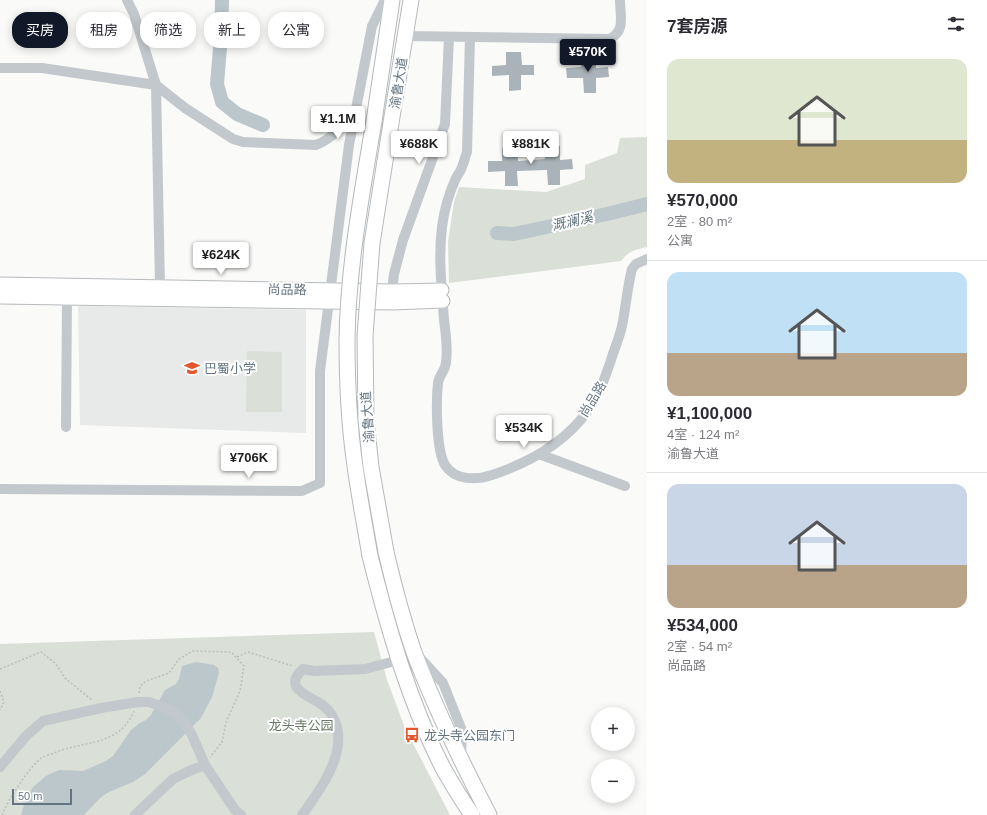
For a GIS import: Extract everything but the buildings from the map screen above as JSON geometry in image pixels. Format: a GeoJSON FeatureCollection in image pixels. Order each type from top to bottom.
{"type":"FeatureCollection","features":[{"type":"Feature","properties":{"kind":"highway","name":"渝鲁大道"},"geometry":{"type":"LineString","coordinates":[[392,0],[355,240],[349,295],[347,339],[350,424],[355,467],[370,556],[399,660],[413,700],[444,769],[472,815]]}},
{"type":"Feature","properties":{"kind":"highway","name":"渝鲁大道"},"geometry":{"type":"LineString","coordinates":[[411,0],[372,243],[365,336],[366,420],[371,467],[393,583],[415,653],[432,696],[461,760],[489,815]]}},
{"type":"Feature","properties":{"kind":"main road","name":"尚品路"},"geometry":{"type":"LineString","coordinates":[[0,284],[160,287],[329,296],[393,303],[442,296]]}},
{"type":"Feature","properties":{"kind":"main road","name":"尚品路"},"geometry":{"type":"LineString","coordinates":[[0,297],[67,298],[329,296],[392,291],[442,296]]}},
{"type":"Feature","properties":{"kind":"street"},"geometry":{"type":"LineString","coordinates":[[127,0],[134,14],[156,85],[160,287]]}},
{"type":"Feature","properties":{"kind":"street"},"geometry":{"type":"LineString","coordinates":[[0,489],[302,490],[320,483],[320,371],[349,145],[372,26],[385,0]]}},
{"type":"Feature","properties":{"kind":"street"},"geometry":{"type":"LineString","coordinates":[[406,36],[609,39],[616,36],[620,31],[620,0]]}},
{"type":"Feature","properties":{"kind":"street"},"geometry":{"type":"LineString","coordinates":[[392,291],[394,274],[403,240],[445,124],[449,37]]}},
{"type":"Feature","properties":{"kind":"street"},"geometry":{"type":"LineString","coordinates":[[442,296],[440,245],[442,227],[446,204],[467,152],[470,37]]}},
{"type":"Feature","properties":{"kind":"street"},"geometry":{"type":"LineString","coordinates":[[0,68],[42,68],[156,85],[191,112],[233,138],[243,142],[316,145],[325,142],[348,120],[355,109]]}},
{"type":"Feature","properties":{"kind":"street","name":"尚品路"},"geometry":{"type":"LineString","coordinates":[[442,296],[447,349],[446,364],[438,382],[439,439],[441,455],[446,466],[454,474],[464,478],[475,478],[491,475],[523,463],[539,454],[549,448],[574,426],[588,411],[604,380],[622,328],[632,269],[636,264],[647,259]]}},
{"type":"Feature","properties":{"kind":"street"},"geometry":{"type":"LineString","coordinates":[[66,427],[67,298]]}},
{"type":"Feature","properties":{"kind":"street"},"geometry":{"type":"LineString","coordinates":[[539,454],[625,486]]}},
{"type":"Feature","properties":{"kind":"street"},"geometry":{"type":"LineString","coordinates":[[302,815],[329,774],[337,751],[338,740],[335,721],[329,711],[321,704],[301,693],[296,687],[294,681],[296,675],[302,669],[314,671],[339,671],[365,669],[399,660]]}},
{"type":"Feature","properties":{"kind":"street"},"geometry":{"type":"LineString","coordinates":[[0,768],[26,736],[43,721],[101,708],[138,702],[149,702],[174,712],[184,722],[192,735],[205,765],[235,810],[241,815]]}},
{"type":"Feature","properties":{"kind":"street"},"geometry":{"type":"LineString","coordinates":[[134,815],[173,779],[189,770],[205,765]]}},
{"type":"Feature","properties":{"kind":"path"},"geometry":{"type":"LineString","coordinates":[[2,815],[12,796],[40,759],[61,750],[108,739],[120,732],[131,719],[138,702],[140,686],[146,681],[169,673],[179,659],[192,651],[231,652],[244,666],[240,691],[226,722],[222,742],[205,765]]}},
{"type":"Feature","properties":{"kind":"path"},"geometry":{"type":"LineString","coordinates":[[0,669],[41,652],[55,663],[66,680],[101,708]]}},
{"type":"Feature","properties":{"kind":"path"},"geometry":{"type":"LineString","coordinates":[[236,658],[248,652],[266,656],[302,669]]}},
{"type":"Feature","properties":{"kind":"path"},"geometry":{"type":"LineString","coordinates":[[0,692],[4,702],[0,710]]}},
{"type":"Feature","properties":{"kind":"shaded area","name":"巴蜀小学"},"geometry":{"type":"Polygon","coordinates":[[[78,306],[306,310],[306,433],[80,425],[78,306]]]}},
{"type":"Feature","properties":{"kind":"shaded area"},"geometry":{"type":"Polygon","coordinates":[[[196,662],[214,665],[218,668],[219,673],[212,697],[201,718],[145,774],[133,782],[107,793],[100,798],[84,815],[21,815],[33,787],[46,776],[59,770],[83,771],[106,761],[113,756],[131,730],[151,715],[165,690],[176,684],[179,679],[182,666],[196,662]]]}},
{"type":"Feature","properties":{"kind":"green space"},"geometry":{"type":"Polygon","coordinates":[[[647,137],[647,247],[632,251],[621,261],[449,283],[448,242],[454,202],[459,187],[546,192],[585,179],[585,165],[617,153],[620,138],[647,137]]]}},
{"type":"Feature","properties":{"kind":"green space"},"geometry":{"type":"Polygon","coordinates":[[[247,351],[282,352],[282,412],[246,412],[247,351]]]}},
{"type":"Feature","properties":{"kind":"green space","name":"龙头寺公园"},"geometry":{"type":"Polygon","coordinates":[[[374,632],[387,680],[405,728],[450,815],[0,815],[0,644],[374,632]]]}},
{"type":"Feature","properties":{"kind":"waterway","name":"溉澜溪"},"geometry":{"type":"LineString","coordinates":[[222,0],[217,84],[222,102],[237,114],[263,125]]}},
{"type":"Feature","properties":{"kind":"waterway","name":"溉澜溪"},"geometry":{"type":"LineString","coordinates":[[497,233],[514,234],[647,204]]}},
{"type":"Feature","properties":{"kind":"place","name":"巴蜀小学"},"geometry":{"type":"Point","coordinates":[192,368]}},
{"type":"Feature","properties":{"kind":"place","name":"龙头寺公园东门"},"geometry":{"type":"Point","coordinates":[412,735]}}]}
